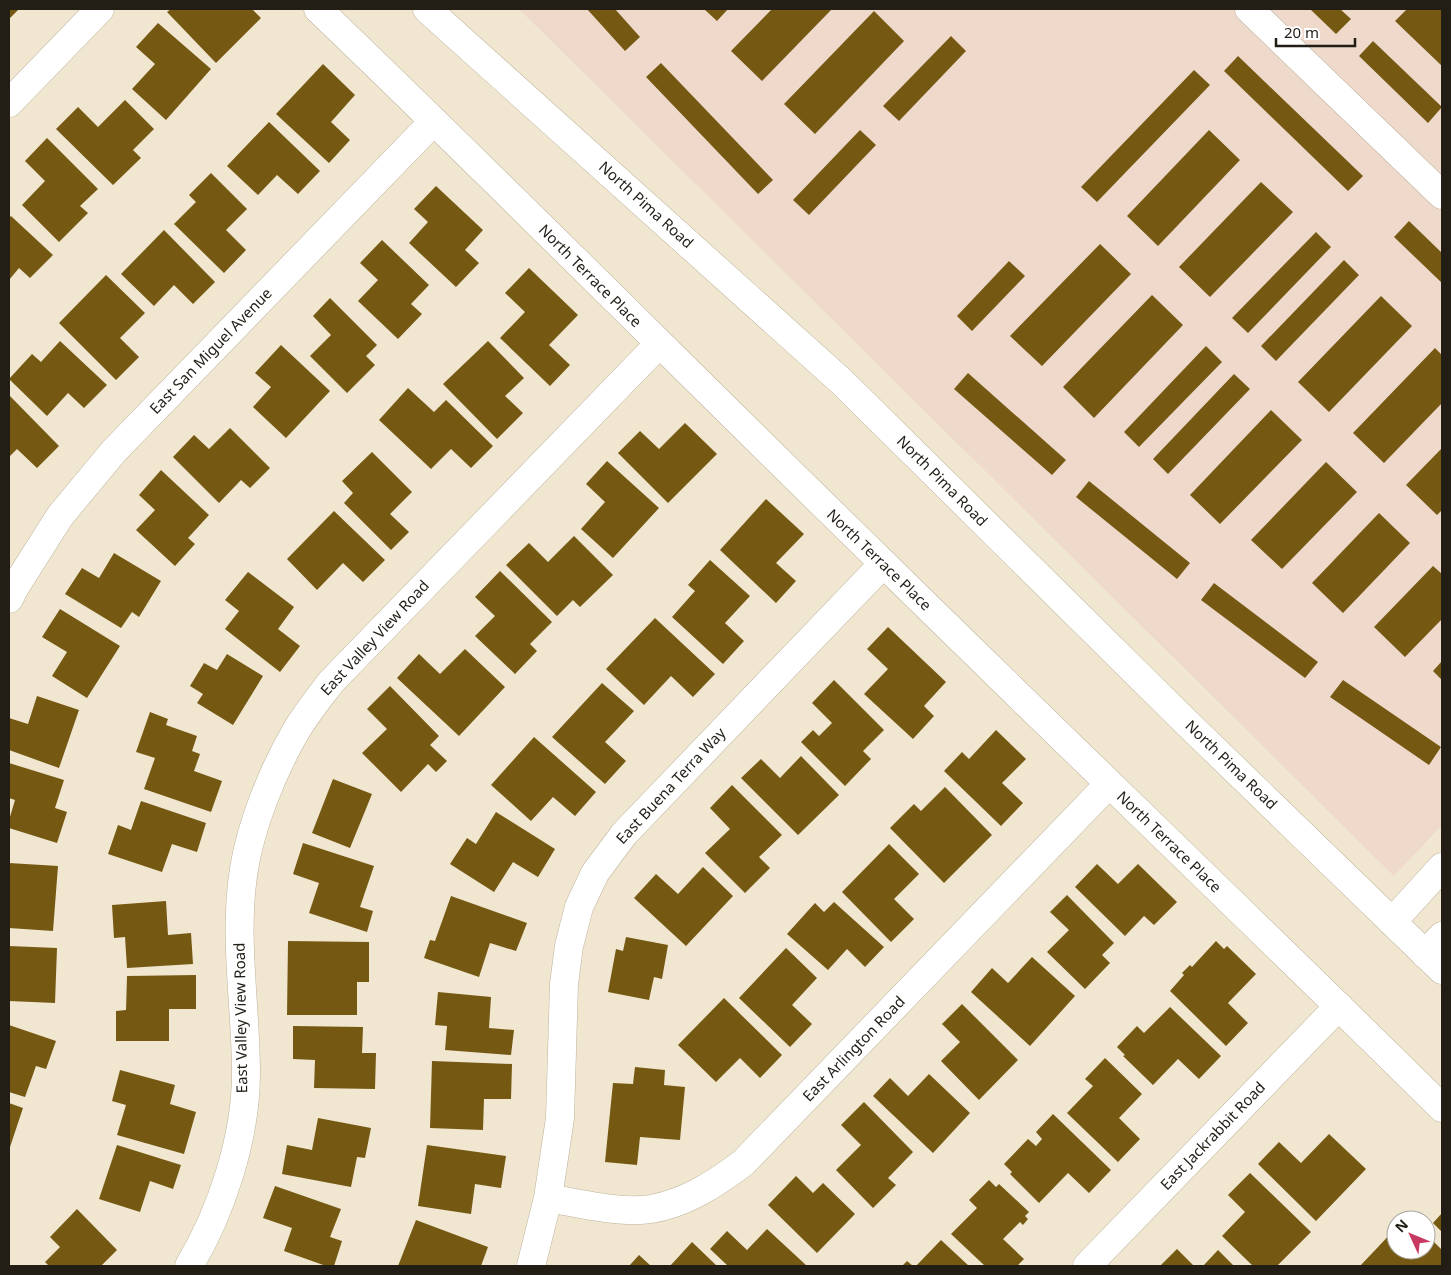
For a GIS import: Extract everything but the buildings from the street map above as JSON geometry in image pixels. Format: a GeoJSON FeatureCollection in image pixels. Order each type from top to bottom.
{"type":"FeatureCollection","features":[{"type":"Feature","properties":{"kind":"street"},"geometry":{"type":"LineString","coordinates":[[9,103],[100,9]]}},
{"type":"Feature","properties":{"kind":"street","name":"North Terrace Place"},"geometry":{"type":"LineString","coordinates":[[318,9],[883,564],[1442,1108]]}},
{"type":"Feature","properties":{"kind":"street","name":"North Pima Road"},"geometry":{"type":"LineString","coordinates":[[427,9],[842,382],[1188,724],[1392,922],[1437,953]]}},
{"type":"Feature","properties":{"kind":"street"},"geometry":{"type":"LineString","coordinates":[[1249,9],[1442,195]]}},
{"type":"Feature","properties":{"kind":"street","name":"East San Miguel Avenue"},"geometry":{"type":"LineString","coordinates":[[9,599],[60,516],[114,451],[434,121]]}},
{"type":"Feature","properties":{"kind":"street","name":"East Valley View Road"},"geometry":{"type":"LineString","coordinates":[[189,1266],[202,1244],[225,1188],[241,1127],[246,1074],[239,930],[244,868],[258,816],[283,756],[296,732],[331,682],[659,344]]}},
{"type":"Feature","properties":{"kind":"street","name":"East Buena Terra Way"},"geometry":{"type":"LineString","coordinates":[[531,1266],[548,1198],[560,1118],[564,984],[569,946],[579,907],[595,873],[624,834],[883,564]]}},
{"type":"Feature","properties":{"kind":"street","name":"East Arlington Road"},"geometry":{"type":"LineString","coordinates":[[548,1198],[615,1209],[650,1209],[683,1200],[716,1184],[743,1163],[1109,784]]}},
{"type":"Feature","properties":{"kind":"street"},"geometry":{"type":"LineString","coordinates":[[1392,922],[1442,867]]}},
{"type":"Feature","properties":{"kind":"street","name":"East Jackrabbit Road"},"geometry":{"type":"LineString","coordinates":[[1087,1266],[1339,1006]]}},
{"type":"Feature","properties":{"kind":"shaded area"},"geometry":{"type":"Polygon","coordinates":[[[519,9],[1442,9],[1442,825],[1394,876],[519,9]]]}}]}
